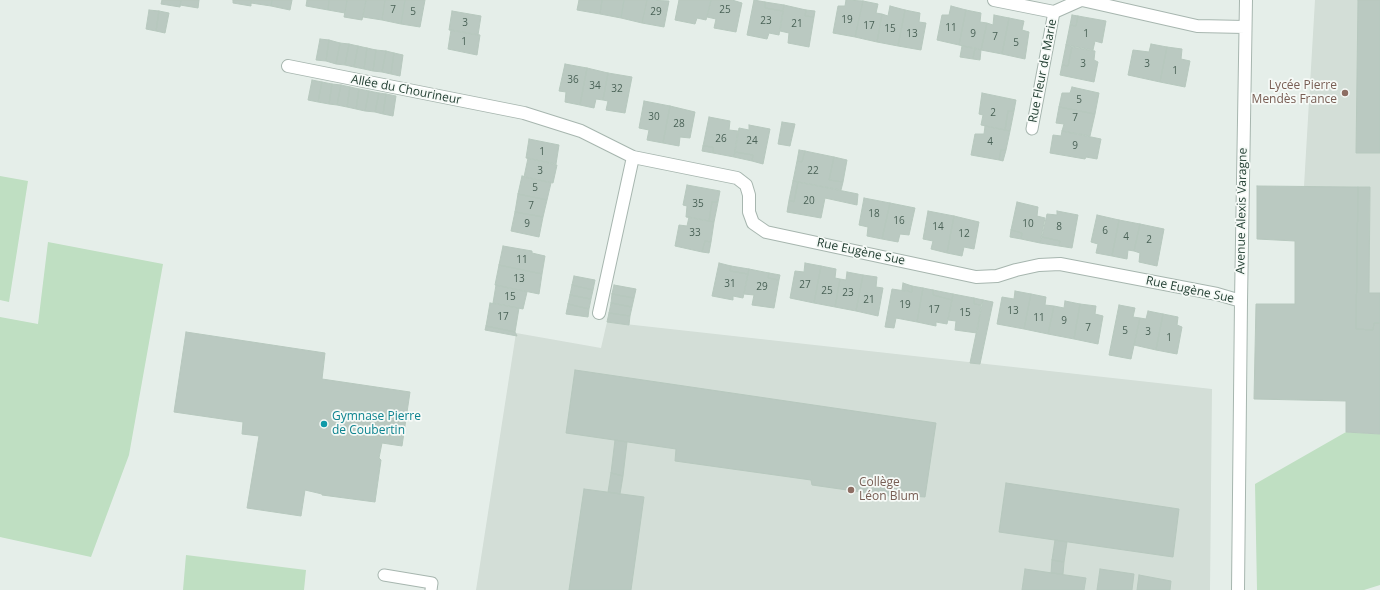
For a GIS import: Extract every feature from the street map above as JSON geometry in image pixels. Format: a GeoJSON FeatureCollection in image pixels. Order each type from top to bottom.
{"type":"FeatureCollection","features":[{"type":"Feature","properties":{"kind":"street"},"geometry":{"type":"LineString","coordinates":[[994,0],[1054,12],[1082,0],[1197,26],[1246,27]]}},
{"type":"Feature","properties":{"kind":"street","name":"Avenue Alexis Varagne"},"geometry":{"type":"LineString","coordinates":[[1238,590],[1246,0]]}},
{"type":"Feature","properties":{"kind":"street","name":"Allée du Chourineur"},"geometry":{"type":"LineString","coordinates":[[288,66],[524,113]]}},
{"type":"Feature","properties":{"kind":"street","name":"Rue Eugène Sue"},"geometry":{"type":"LineString","coordinates":[[524,113],[581,131],[633,157],[737,178],[746,185],[749,195],[749,212],[753,223],[766,232],[976,277],[997,276],[1039,265],[1060,264],[1217,294],[1241,301]]}},
{"type":"Feature","properties":{"kind":"street"},"geometry":{"type":"LineString","coordinates":[[599,313],[633,157]]}},
{"type":"Feature","properties":{"kind":"lane","name":"Rue Fleur de Marie"},"geometry":{"type":"LineString","coordinates":[[1032,129],[1054,12]]}},
{"type":"Feature","properties":{"kind":"lane"},"geometry":{"type":"LineString","coordinates":[[384,575],[432,583],[431,590]]}},
{"type":"Feature","properties":{"kind":"shaded area","name":"Lycée Pierre Mendès France"},"geometry":{"type":"Polygon","coordinates":[[[1315,0],[1380,0],[1380,293],[1369,293],[1370,187],[1304,186],[1315,0]]]}},
{"type":"Feature","properties":{"kind":"shaded area","name":"Collège Léon Blum"},"geometry":{"type":"Polygon","coordinates":[[[607,322],[1212,389],[1210,590],[476,590],[516,333],[601,348],[607,322]]]}},
{"type":"Feature","properties":{"kind":"green space"},"geometry":{"type":"Polygon","coordinates":[[[0,176],[28,181],[9,302],[0,300],[0,176]]]}},
{"type":"Feature","properties":{"kind":"green space"},"geometry":{"type":"Polygon","coordinates":[[[48,242],[163,264],[129,455],[91,557],[0,537],[0,317],[38,324],[48,242]]]}},
{"type":"Feature","properties":{"kind":"green space"},"geometry":{"type":"Polygon","coordinates":[[[1346,432],[1380,434],[1380,585],[1364,590],[1257,590],[1255,484],[1346,432]]]}},
{"type":"Feature","properties":{"kind":"green space"},"geometry":{"type":"Polygon","coordinates":[[[186,555],[306,570],[304,590],[183,590],[186,555]]]}},
{"type":"Feature","properties":{"kind":"building"},"geometry":{"type":"Polygon","coordinates":[[[162,0],[181,0],[180,7],[161,4],[162,0]]]}},
{"type":"Feature","properties":{"kind":"building"},"geometry":{"type":"Polygon","coordinates":[[[181,0],[199,0],[198,8],[180,5],[181,0]]]}},
{"type":"Feature","properties":{"kind":"building"},"geometry":{"type":"Polygon","coordinates":[[[233,0],[251,0],[251,6],[233,3],[233,0]]]}},
{"type":"Feature","properties":{"kind":"building"},"geometry":{"type":"Polygon","coordinates":[[[251,0],[272,0],[271,6],[251,3],[251,0]]]}},
{"type":"Feature","properties":{"kind":"building"},"geometry":{"type":"Polygon","coordinates":[[[272,0],[292,0],[290,10],[271,6],[272,0]]]}},
{"type":"Feature","properties":{"kind":"building"},"geometry":{"type":"Polygon","coordinates":[[[307,0],[329,0],[328,10],[306,6],[307,0]]]}},
{"type":"Feature","properties":{"kind":"building"},"geometry":{"type":"Polygon","coordinates":[[[329,0],[347,0],[345,13],[328,10],[329,0]]]}},
{"type":"Feature","properties":{"kind":"building"},"geometry":{"type":"Polygon","coordinates":[[[347,0],[366,0],[362,20],[344,17],[347,0]]]}},
{"type":"Feature","properties":{"kind":"building"},"geometry":{"type":"Polygon","coordinates":[[[366,0],[385,0],[382,20],[363,17],[366,0]]]}},
{"type":"Feature","properties":{"kind":"building"},"geometry":{"type":"Polygon","coordinates":[[[385,0],[405,0],[401,24],[382,20],[385,0]]]}},
{"type":"Feature","properties":{"kind":"building"},"geometry":{"type":"Polygon","coordinates":[[[405,0],[425,0],[420,27],[401,24],[405,0]]]}},
{"type":"Feature","properties":{"kind":"building"},"geometry":{"type":"Polygon","coordinates":[[[579,0],[602,0],[600,14],[577,10],[579,0]]]}},
{"type":"Feature","properties":{"kind":"building"},"geometry":{"type":"Polygon","coordinates":[[[602,0],[624,0],[621,18],[600,14],[602,0]]]}},
{"type":"Feature","properties":{"kind":"building"},"geometry":{"type":"Polygon","coordinates":[[[624,0],[647,0],[642,23],[621,18],[624,0]]]}},
{"type":"Feature","properties":{"kind":"building"},"geometry":{"type":"Polygon","coordinates":[[[647,0],[669,1],[664,27],[642,23],[647,0]]]}},
{"type":"Feature","properties":{"kind":"building"},"geometry":{"type":"Polygon","coordinates":[[[679,0],[711,0],[706,20],[697,18],[695,24],[675,20],[679,0]]]}},
{"type":"Feature","properties":{"kind":"building"},"geometry":{"type":"Polygon","coordinates":[[[711,0],[732,0],[742,3],[736,32],[714,28],[716,19],[707,17],[711,0]]]}},
{"type":"Feature","properties":{"kind":"building"},"geometry":{"type":"Polygon","coordinates":[[[754,0],[765,2],[765,8],[783,11],[779,35],[769,33],[767,39],[747,35],[754,0]]]}},
{"type":"Feature","properties":{"kind":"building"},"geometry":{"type":"Polygon","coordinates":[[[846,0],[863,1],[855,37],[833,33],[838,6],[845,6],[846,0]]]}},
{"type":"Feature","properties":{"kind":"building"},"geometry":{"type":"Polygon","coordinates":[[[1358,0],[1380,0],[1380,153],[1356,153],[1358,0]]]}},
{"type":"Feature","properties":{"kind":"building"},"geometry":{"type":"Polygon","coordinates":[[[863,1],[878,4],[876,13],[882,14],[877,42],[855,37],[863,1]]]}},
{"type":"Feature","properties":{"kind":"building"},"geometry":{"type":"Polygon","coordinates":[[[765,2],[784,5],[783,11],[765,8],[765,2]]]}},
{"type":"Feature","properties":{"kind":"building"},"geometry":{"type":"Polygon","coordinates":[[[784,5],[806,10],[805,16],[814,17],[809,47],[788,43],[789,33],[780,31],[784,5]]]}},
{"type":"Feature","properties":{"kind":"building"},"geometry":{"type":"Polygon","coordinates":[[[890,6],[905,10],[898,46],[877,42],[882,14],[888,16],[890,6]]]}},
{"type":"Feature","properties":{"kind":"building"},"geometry":{"type":"Polygon","coordinates":[[[951,6],[966,10],[959,45],[937,40],[942,15],[949,15],[951,6]]]}},
{"type":"Feature","properties":{"kind":"building"},"geometry":{"type":"Polygon","coordinates":[[[149,10],[159,11],[156,31],[146,29],[149,10]]]}},
{"type":"Feature","properties":{"kind":"building"},"geometry":{"type":"Polygon","coordinates":[[[806,10],[815,11],[814,17],[805,16],[806,10]]]}},
{"type":"Feature","properties":{"kind":"building"},"geometry":{"type":"Polygon","coordinates":[[[905,10],[920,13],[919,22],[926,23],[921,50],[898,46],[905,10]]]}},
{"type":"Feature","properties":{"kind":"building"},"geometry":{"type":"Polygon","coordinates":[[[966,10],[981,13],[980,22],[987,23],[981,50],[959,45],[966,10]]]}},
{"type":"Feature","properties":{"kind":"building"},"geometry":{"type":"Polygon","coordinates":[[[159,11],[169,13],[165,33],[156,31],[159,11]]]}},
{"type":"Feature","properties":{"kind":"building"},"geometry":{"type":"Polygon","coordinates":[[[452,11],[481,16],[478,35],[449,30],[452,11]]]}},
{"type":"Feature","properties":{"kind":"building"},"geometry":{"type":"Polygon","coordinates":[[[994,15],[1009,18],[1002,54],[981,50],[987,23],[993,25],[994,15]]]}},
{"type":"Feature","properties":{"kind":"building"},"geometry":{"type":"Polygon","coordinates":[[[1072,15],[1078,16],[1076,26],[1070,25],[1072,15]]]}},
{"type":"Feature","properties":{"kind":"building"},"geometry":{"type":"Polygon","coordinates":[[[1078,16],[1106,21],[1102,43],[1095,41],[1093,50],[1066,45],[1070,25],[1076,26],[1078,16]]]}},
{"type":"Feature","properties":{"kind":"building"},"geometry":{"type":"Polygon","coordinates":[[[1009,18],[1024,21],[1022,30],[1029,32],[1025,59],[1002,54],[1009,18]]]}},
{"type":"Feature","properties":{"kind":"building"},"geometry":{"type":"Polygon","coordinates":[[[451,30],[480,35],[477,55],[448,49],[451,30]]]}},
{"type":"Feature","properties":{"kind":"building"},"geometry":{"type":"Polygon","coordinates":[[[320,39],[329,40],[326,61],[316,60],[320,39]]]}},
{"type":"Feature","properties":{"kind":"building"},"geometry":{"type":"Polygon","coordinates":[[[329,40],[340,43],[336,64],[326,61],[329,40]]]}},
{"type":"Feature","properties":{"kind":"building"},"geometry":{"type":"Polygon","coordinates":[[[340,43],[349,44],[345,65],[336,64],[340,43]]]}},
{"type":"Feature","properties":{"kind":"building"},"geometry":{"type":"Polygon","coordinates":[[[349,44],[358,46],[354,67],[345,65],[349,44]]]}},
{"type":"Feature","properties":{"kind":"building"},"geometry":{"type":"Polygon","coordinates":[[[1151,44],[1167,47],[1160,82],[1128,75],[1133,50],[1149,52],[1151,44]]]}},
{"type":"Feature","properties":{"kind":"building"},"geometry":{"type":"Polygon","coordinates":[[[1066,45],[1072,47],[1068,66],[1062,65],[1066,45]]]}},
{"type":"Feature","properties":{"kind":"building"},"geometry":{"type":"Polygon","coordinates":[[[358,46],[367,48],[364,69],[354,67],[358,46]]]}},
{"type":"Feature","properties":{"kind":"building"},"geometry":{"type":"Polygon","coordinates":[[[962,46],[975,48],[973,59],[960,57],[962,46]]]}},
{"type":"Feature","properties":{"kind":"building"},"geometry":{"type":"Polygon","coordinates":[[[1072,47],[1095,51],[1094,60],[1098,62],[1094,82],[1060,75],[1062,65],[1068,66],[1072,47]]]}},
{"type":"Feature","properties":{"kind":"building"},"geometry":{"type":"Polygon","coordinates":[[[1167,47],[1182,49],[1181,59],[1190,61],[1185,87],[1160,82],[1167,47]]]}},
{"type":"Feature","properties":{"kind":"building"},"geometry":{"type":"Polygon","coordinates":[[[367,48],[376,50],[373,71],[364,69],[367,48]]]}},
{"type":"Feature","properties":{"kind":"building"},"geometry":{"type":"Polygon","coordinates":[[[975,48],[981,50],[980,60],[973,59],[975,48]]]}},
{"type":"Feature","properties":{"kind":"building"},"geometry":{"type":"Polygon","coordinates":[[[376,50],[386,51],[382,72],[373,71],[376,50]]]}},
{"type":"Feature","properties":{"kind":"building"},"geometry":{"type":"Polygon","coordinates":[[[386,51],[394,53],[391,74],[382,72],[386,51]]]}},
{"type":"Feature","properties":{"kind":"building"},"geometry":{"type":"Polygon","coordinates":[[[394,53],[403,55],[400,76],[391,74],[394,53]]]}},
{"type":"Feature","properties":{"kind":"building"},"geometry":{"type":"Polygon","coordinates":[[[565,64],[587,68],[580,105],[565,102],[566,92],[559,91],[565,64]]]}},
{"type":"Feature","properties":{"kind":"building"},"geometry":{"type":"Polygon","coordinates":[[[587,68],[608,73],[603,100],[596,99],[594,108],[580,105],[587,68]]]}},
{"type":"Feature","properties":{"kind":"building"},"geometry":{"type":"Polygon","coordinates":[[[608,73],[632,77],[625,113],[606,110],[608,101],[603,100],[608,73]]]}},
{"type":"Feature","properties":{"kind":"building"},"geometry":{"type":"Polygon","coordinates":[[[312,80],[322,82],[318,102],[308,100],[312,80]]]}},
{"type":"Feature","properties":{"kind":"building"},"geometry":{"type":"Polygon","coordinates":[[[322,82],[332,84],[329,104],[318,102],[322,82]]]}},
{"type":"Feature","properties":{"kind":"building"},"geometry":{"type":"Polygon","coordinates":[[[332,84],[341,85],[337,105],[329,104],[332,84]]]}},
{"type":"Feature","properties":{"kind":"building"},"geometry":{"type":"Polygon","coordinates":[[[341,85],[350,87],[347,107],[337,105],[341,85]]]}},
{"type":"Feature","properties":{"kind":"building"},"geometry":{"type":"Polygon","coordinates":[[[350,87],[359,89],[356,109],[347,107],[350,87]]]}},
{"type":"Feature","properties":{"kind":"building"},"geometry":{"type":"Polygon","coordinates":[[[1072,87],[1099,93],[1095,114],[1059,107],[1062,93],[1070,93],[1072,87]]]}},
{"type":"Feature","properties":{"kind":"building"},"geometry":{"type":"Polygon","coordinates":[[[359,89],[369,91],[365,111],[356,109],[359,89]]]}},
{"type":"Feature","properties":{"kind":"building"},"geometry":{"type":"Polygon","coordinates":[[[369,91],[379,93],[375,112],[365,111],[369,91]]]}},
{"type":"Feature","properties":{"kind":"building"},"geometry":{"type":"Polygon","coordinates":[[[379,93],[386,94],[383,114],[375,112],[379,93]]]}},
{"type":"Feature","properties":{"kind":"building"},"geometry":{"type":"Polygon","coordinates":[[[982,93],[1016,100],[1014,111],[1008,111],[1005,130],[981,125],[983,115],[979,114],[982,93]]]}},
{"type":"Feature","properties":{"kind":"building"},"geometry":{"type":"Polygon","coordinates":[[[386,94],[396,96],[393,116],[383,114],[386,94]]]}},
{"type":"Feature","properties":{"kind":"building"},"geometry":{"type":"Polygon","coordinates":[[[644,101],[670,106],[663,143],[647,140],[649,130],[639,128],[644,101]]]}},
{"type":"Feature","properties":{"kind":"building"},"geometry":{"type":"Polygon","coordinates":[[[670,106],[695,112],[690,138],[680,137],[679,146],[663,143],[670,106]]]}},
{"type":"Feature","properties":{"kind":"building"},"geometry":{"type":"Polygon","coordinates":[[[1059,107],[1095,114],[1090,136],[1062,131],[1064,124],[1056,123],[1059,107]]]}},
{"type":"Feature","properties":{"kind":"building"},"geometry":{"type":"Polygon","coordinates":[[[1008,111],[1014,111],[1010,131],[1005,130],[1008,111]]]}},
{"type":"Feature","properties":{"kind":"building"},"geometry":{"type":"Polygon","coordinates":[[[709,117],[730,121],[729,130],[738,131],[734,157],[713,153],[713,147],[703,146],[709,117]]]}},
{"type":"Feature","properties":{"kind":"building"},"geometry":{"type":"Polygon","coordinates":[[[782,122],[795,124],[790,146],[778,144],[782,122]]]}},
{"type":"Feature","properties":{"kind":"building"},"geometry":{"type":"Polygon","coordinates":[[[749,125],[770,129],[763,164],[752,161],[753,155],[735,152],[739,128],[749,130],[749,125]]]}},
{"type":"Feature","properties":{"kind":"building"},"geometry":{"type":"Polygon","coordinates":[[[985,126],[1010,131],[1006,150],[1001,150],[999,160],[971,155],[975,134],[984,134],[985,126]]]}},
{"type":"Feature","properties":{"kind":"building"},"geometry":{"type":"Polygon","coordinates":[[[1062,131],[1101,139],[1097,159],[1086,157],[1085,159],[1050,153],[1053,135],[1061,136],[1062,131]]]}},
{"type":"Feature","properties":{"kind":"building"},"geometry":{"type":"Polygon","coordinates":[[[529,139],[559,145],[556,164],[526,158],[529,139]]]}},
{"type":"Feature","properties":{"kind":"building"},"geometry":{"type":"Polygon","coordinates":[[[703,146],[713,147],[713,153],[702,151],[703,146]]]}},
{"type":"Feature","properties":{"kind":"building"},"geometry":{"type":"Polygon","coordinates":[[[799,150],[805,151],[802,162],[797,161],[799,150]]]}},
{"type":"Feature","properties":{"kind":"building"},"geometry":{"type":"Polygon","coordinates":[[[1001,150],[1006,150],[1003,161],[999,160],[1001,150]]]}},
{"type":"Feature","properties":{"kind":"building"},"geometry":{"type":"Polygon","coordinates":[[[805,151],[834,157],[829,180],[843,182],[841,190],[793,181],[797,161],[802,162],[805,151]]]}},
{"type":"Feature","properties":{"kind":"building"},"geometry":{"type":"Polygon","coordinates":[[[735,152],[753,155],[752,161],[734,157],[735,152]]]}},
{"type":"Feature","properties":{"kind":"building"},"geometry":{"type":"Polygon","coordinates":[[[834,157],[847,160],[843,182],[829,180],[834,157]]]}},
{"type":"Feature","properties":{"kind":"building"},"geometry":{"type":"Polygon","coordinates":[[[528,158],[557,165],[553,183],[524,177],[528,158]]]}},
{"type":"Feature","properties":{"kind":"building"},"geometry":{"type":"Polygon","coordinates":[[[522,176],[551,183],[547,200],[518,194],[522,176]]]}},
{"type":"Feature","properties":{"kind":"building"},"geometry":{"type":"Polygon","coordinates":[[[793,181],[798,182],[794,202],[789,200],[793,181]]]}},
{"type":"Feature","properties":{"kind":"building"},"geometry":{"type":"Polygon","coordinates":[[[798,182],[858,194],[857,205],[825,198],[821,218],[787,212],[789,200],[794,202],[798,182]]]}},
{"type":"Feature","properties":{"kind":"building"},"geometry":{"type":"Polygon","coordinates":[[[687,185],[720,191],[718,202],[712,202],[709,221],[686,217],[687,206],[683,205],[687,185]]]}},
{"type":"Feature","properties":{"kind":"building"},"geometry":{"type":"Polygon","coordinates":[[[1257,186],[1358,187],[1356,329],[1373,330],[1374,323],[1380,323],[1380,434],[1346,432],[1346,401],[1254,399],[1256,304],[1295,304],[1295,241],[1257,239],[1257,186]]]}},
{"type":"Feature","properties":{"kind":"building"},"geometry":{"type":"Polygon","coordinates":[[[1358,187],[1370,187],[1369,293],[1380,293],[1380,323],[1374,323],[1373,330],[1356,329],[1358,187]]]}},
{"type":"Feature","properties":{"kind":"building"},"geometry":{"type":"Polygon","coordinates":[[[518,194],[547,200],[543,217],[515,212],[518,194]]]}},
{"type":"Feature","properties":{"kind":"building"},"geometry":{"type":"Polygon","coordinates":[[[864,198],[890,203],[882,239],[867,236],[868,227],[859,225],[864,198]]]}},
{"type":"Feature","properties":{"kind":"building"},"geometry":{"type":"Polygon","coordinates":[[[712,202],[718,202],[714,222],[709,221],[712,202]]]}},
{"type":"Feature","properties":{"kind":"building"},"geometry":{"type":"Polygon","coordinates":[[[1017,202],[1038,207],[1037,216],[1045,218],[1040,243],[1021,239],[1022,233],[1011,230],[1017,202]]]}},
{"type":"Feature","properties":{"kind":"building"},"geometry":{"type":"Polygon","coordinates":[[[890,203],[915,208],[909,235],[900,234],[898,242],[882,239],[890,203]]]}},
{"type":"Feature","properties":{"kind":"building"},"geometry":{"type":"Polygon","coordinates":[[[928,211],[954,216],[947,253],[931,249],[933,241],[923,239],[928,211]]]}},
{"type":"Feature","properties":{"kind":"building"},"geometry":{"type":"Polygon","coordinates":[[[1057,211],[1078,215],[1072,248],[1059,246],[1060,241],[1042,237],[1047,214],[1057,215],[1057,211]]]}},
{"type":"Feature","properties":{"kind":"building"},"geometry":{"type":"Polygon","coordinates":[[[515,212],[543,217],[539,237],[511,231],[515,212]]]}},
{"type":"Feature","properties":{"kind":"building"},"geometry":{"type":"Polygon","coordinates":[[[1097,215],[1119,220],[1112,256],[1096,253],[1098,244],[1091,242],[1097,215]]]}},
{"type":"Feature","properties":{"kind":"building"},"geometry":{"type":"Polygon","coordinates":[[[954,216],[979,222],[974,249],[964,247],[962,256],[947,253],[954,216]]]}},
{"type":"Feature","properties":{"kind":"building"},"geometry":{"type":"Polygon","coordinates":[[[689,217],[714,222],[711,242],[705,241],[702,252],[675,246],[679,225],[687,226],[689,217]]]}},
{"type":"Feature","properties":{"kind":"building"},"geometry":{"type":"Polygon","coordinates":[[[1119,220],[1140,224],[1134,251],[1128,250],[1127,259],[1112,256],[1119,220]]]}},
{"type":"Feature","properties":{"kind":"building"},"geometry":{"type":"Polygon","coordinates":[[[1140,224],[1164,229],[1157,266],[1139,262],[1140,253],[1134,251],[1140,224]]]}},
{"type":"Feature","properties":{"kind":"building"},"geometry":{"type":"Polygon","coordinates":[[[1011,230],[1022,233],[1021,239],[1010,237],[1011,230]]]}},
{"type":"Feature","properties":{"kind":"building"},"geometry":{"type":"Polygon","coordinates":[[[1042,237],[1060,241],[1059,246],[1040,243],[1042,237]]]}},
{"type":"Feature","properties":{"kind":"building"},"geometry":{"type":"Polygon","coordinates":[[[705,241],[711,242],[709,253],[702,252],[705,241]]]}},
{"type":"Feature","properties":{"kind":"building"},"geometry":{"type":"Polygon","coordinates":[[[503,246],[532,251],[532,253],[545,256],[542,274],[499,265],[503,246]]]}},
{"type":"Feature","properties":{"kind":"building"},"geometry":{"type":"Polygon","coordinates":[[[719,263],[731,266],[730,271],[748,274],[743,298],[733,296],[733,300],[712,296],[719,263]]]}},
{"type":"Feature","properties":{"kind":"building"},"geometry":{"type":"Polygon","coordinates":[[[805,263],[821,266],[814,303],[790,298],[795,271],[804,272],[805,263]]]}},
{"type":"Feature","properties":{"kind":"building"},"geometry":{"type":"Polygon","coordinates":[[[499,265],[542,274],[539,294],[495,285],[499,265]]]}},
{"type":"Feature","properties":{"kind":"building"},"geometry":{"type":"Polygon","coordinates":[[[731,266],[749,269],[748,274],[730,271],[731,266]]]}},
{"type":"Feature","properties":{"kind":"building"},"geometry":{"type":"Polygon","coordinates":[[[821,266],[836,269],[835,278],[840,279],[835,307],[814,303],[821,266]]]}},
{"type":"Feature","properties":{"kind":"building"},"geometry":{"type":"Polygon","coordinates":[[[749,269],[769,273],[768,278],[779,280],[774,308],[752,305],[754,295],[744,294],[749,269]]]}},
{"type":"Feature","properties":{"kind":"building"},"geometry":{"type":"Polygon","coordinates":[[[847,272],[863,275],[856,311],[835,307],[840,279],[846,280],[847,272]]]}},
{"type":"Feature","properties":{"kind":"building"},"geometry":{"type":"Polygon","coordinates":[[[769,273],[780,275],[779,280],[768,278],[769,273]]]}},
{"type":"Feature","properties":{"kind":"building"},"geometry":{"type":"Polygon","coordinates":[[[863,275],[877,277],[876,287],[883,288],[878,316],[856,311],[863,275]]]}},
{"type":"Feature","properties":{"kind":"building"},"geometry":{"type":"Polygon","coordinates":[[[574,276],[595,280],[593,290],[572,285],[574,276]]]}},
{"type":"Feature","properties":{"kind":"building"},"geometry":{"type":"Polygon","coordinates":[[[903,283],[912,286],[912,292],[902,290],[903,283]]]}},
{"type":"Feature","properties":{"kind":"building"},"geometry":{"type":"Polygon","coordinates":[[[496,285],[527,292],[523,309],[493,303],[496,285]]]}},
{"type":"Feature","properties":{"kind":"building"},"geometry":{"type":"Polygon","coordinates":[[[572,285],[593,290],[591,299],[570,295],[572,285]]]}},
{"type":"Feature","properties":{"kind":"building"},"geometry":{"type":"Polygon","coordinates":[[[614,285],[636,289],[634,298],[612,294],[614,285]]]}},
{"type":"Feature","properties":{"kind":"building"},"geometry":{"type":"Polygon","coordinates":[[[912,286],[923,288],[917,322],[896,318],[894,328],[885,327],[892,289],[912,292],[912,286]]]}},
{"type":"Feature","properties":{"kind":"building"},"geometry":{"type":"Polygon","coordinates":[[[923,288],[933,290],[933,295],[952,300],[947,324],[936,322],[936,326],[917,322],[923,288]]]}},
{"type":"Feature","properties":{"kind":"building"},"geometry":{"type":"Polygon","coordinates":[[[933,290],[953,294],[952,300],[933,295],[933,290]]]}},
{"type":"Feature","properties":{"kind":"building"},"geometry":{"type":"Polygon","coordinates":[[[1015,291],[1031,294],[1024,329],[997,324],[1002,297],[1014,299],[1015,291]]]}},
{"type":"Feature","properties":{"kind":"building"},"geometry":{"type":"Polygon","coordinates":[[[612,294],[634,298],[632,307],[611,303],[612,294]]]}},
{"type":"Feature","properties":{"kind":"building"},"geometry":{"type":"Polygon","coordinates":[[[953,294],[974,298],[974,304],[981,305],[977,333],[955,330],[956,321],[948,320],[953,294]]]}},
{"type":"Feature","properties":{"kind":"building"},"geometry":{"type":"Polygon","coordinates":[[[1031,294],[1046,297],[1045,305],[1054,306],[1048,334],[1024,329],[1031,294]]]}},
{"type":"Feature","properties":{"kind":"building"},"geometry":{"type":"Polygon","coordinates":[[[570,295],[591,299],[589,309],[568,304],[570,295]]]}},
{"type":"Feature","properties":{"kind":"building"},"geometry":{"type":"Polygon","coordinates":[[[974,298],[983,300],[981,305],[974,304],[974,298]]]}},
{"type":"Feature","properties":{"kind":"building"},"geometry":{"type":"Polygon","coordinates":[[[983,300],[993,302],[980,364],[970,363],[983,300]]]}},
{"type":"Feature","properties":{"kind":"building"},"geometry":{"type":"Polygon","coordinates":[[[1065,301],[1080,304],[1074,339],[1048,334],[1054,306],[1064,308],[1065,301]]]}},
{"type":"Feature","properties":{"kind":"building"},"geometry":{"type":"Polygon","coordinates":[[[490,303],[519,308],[515,332],[486,326],[490,303]]]}},
{"type":"Feature","properties":{"kind":"building"},"geometry":{"type":"Polygon","coordinates":[[[611,303],[632,307],[630,316],[609,313],[611,303]]]}},
{"type":"Feature","properties":{"kind":"building"},"geometry":{"type":"Polygon","coordinates":[[[568,304],[589,309],[588,317],[566,314],[568,304]]]}},
{"type":"Feature","properties":{"kind":"building"},"geometry":{"type":"Polygon","coordinates":[[[1080,304],[1096,306],[1095,314],[1103,316],[1098,344],[1074,339],[1080,304]]]}},
{"type":"Feature","properties":{"kind":"building"},"geometry":{"type":"Polygon","coordinates":[[[1119,305],[1135,308],[1133,317],[1140,318],[1131,359],[1109,355],[1119,305]]]}},
{"type":"Feature","properties":{"kind":"building"},"geometry":{"type":"Polygon","coordinates":[[[1148,311],[1163,314],[1156,350],[1134,345],[1140,318],[1146,319],[1148,311]]]}},
{"type":"Feature","properties":{"kind":"building"},"geometry":{"type":"Polygon","coordinates":[[[609,313],[630,316],[629,325],[607,322],[609,313]]]}},
{"type":"Feature","properties":{"kind":"building"},"geometry":{"type":"Polygon","coordinates":[[[1163,314],[1178,317],[1177,325],[1182,327],[1177,354],[1156,350],[1163,314]]]}},
{"type":"Feature","properties":{"kind":"building"},"geometry":{"type":"Polygon","coordinates":[[[486,326],[515,332],[517,336],[485,330],[486,326]]]}},
{"type":"Feature","properties":{"kind":"building","name":"Gymnase Pierre de Coubertin"},"geometry":{"type":"Polygon","coordinates":[[[186,332],[325,353],[322,379],[410,392],[402,446],[382,443],[379,458],[381,460],[375,502],[322,495],[305,490],[301,516],[247,508],[259,436],[242,434],[243,422],[174,412],[186,332]]]}},
{"type":"Feature","properties":{"kind":"building"},"geometry":{"type":"Polygon","coordinates":[[[575,370],[936,423],[925,497],[912,496],[911,499],[812,485],[811,480],[675,461],[676,449],[566,433],[575,370]]]}},
{"type":"Feature","properties":{"kind":"building"},"geometry":{"type":"Polygon","coordinates":[[[615,440],[627,442],[623,476],[611,473],[615,440]]]}},
{"type":"Feature","properties":{"kind":"building"},"geometry":{"type":"Polygon","coordinates":[[[611,473],[623,476],[620,494],[608,492],[611,473]]]}},
{"type":"Feature","properties":{"kind":"building"},"geometry":{"type":"Polygon","coordinates":[[[1006,483],[1179,509],[1173,557],[999,532],[1006,483]]]}},
{"type":"Feature","properties":{"kind":"building"},"geometry":{"type":"Polygon","coordinates":[[[584,489],[644,497],[631,590],[569,590],[584,489]]]}},
{"type":"Feature","properties":{"kind":"building"},"geometry":{"type":"Polygon","coordinates":[[[1055,540],[1067,542],[1064,562],[1052,560],[1055,540]]]}},
{"type":"Feature","properties":{"kind":"building"},"geometry":{"type":"Polygon","coordinates":[[[1052,560],[1064,562],[1063,574],[1051,573],[1052,560]]]}},
{"type":"Feature","properties":{"kind":"building"},"geometry":{"type":"Polygon","coordinates":[[[1025,569],[1086,578],[1084,590],[1022,590],[1025,569]]]}},
{"type":"Feature","properties":{"kind":"building"},"geometry":{"type":"Polygon","coordinates":[[[1100,569],[1134,574],[1132,590],[1097,590],[1100,569]]]}},
{"type":"Feature","properties":{"kind":"building"},"geometry":{"type":"Polygon","coordinates":[[[1139,575],[1171,581],[1170,590],[1137,590],[1139,575]]]}},
{"type":"Feature","properties":{"kind":"place","name":"Lycée Pierre Mendès France"},"geometry":{"type":"Point","coordinates":[1345,93]}},
{"type":"Feature","properties":{"kind":"place","name":"Gymnase Pierre de Coubertin"},"geometry":{"type":"Point","coordinates":[324,424]}},
{"type":"Feature","properties":{"kind":"place","name":"Collège Léon Blum"},"geometry":{"type":"Point","coordinates":[851,490]}}]}
